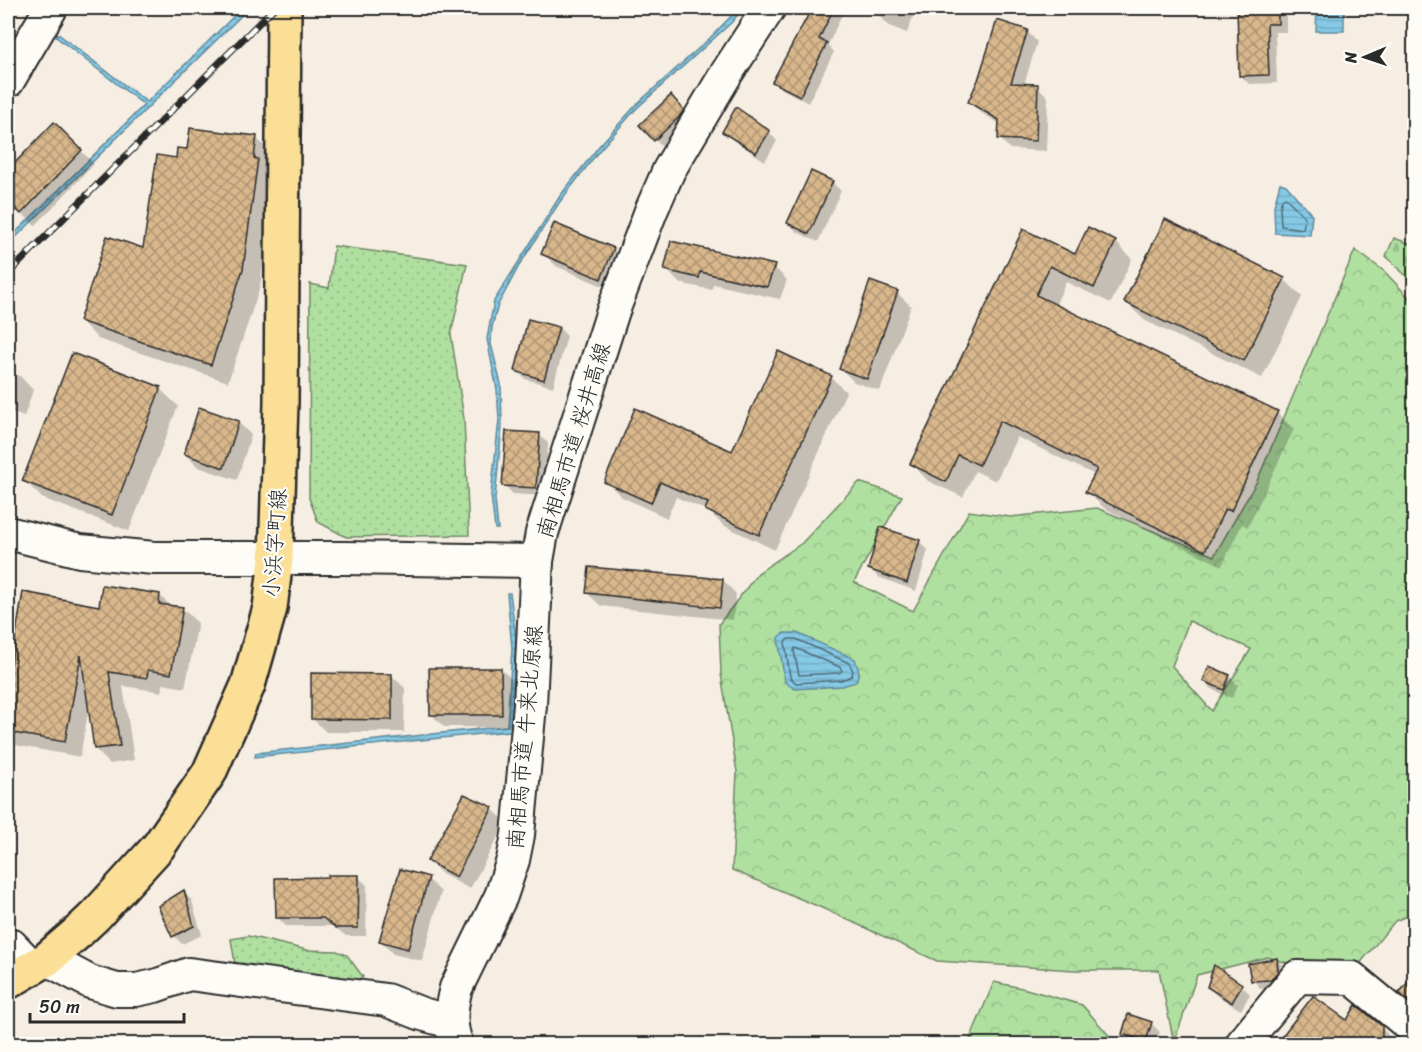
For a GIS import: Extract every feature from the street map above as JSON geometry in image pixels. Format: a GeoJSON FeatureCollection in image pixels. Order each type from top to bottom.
{"type":"FeatureCollection","features":[{"type":"Feature","properties":{"kind":"main road","name":"小浜字町線"},"geometry":{"type":"LineString","coordinates":[[29,969],[95,916],[158,847],[209,773],[248,685],[270,608],[276,559],[281,403],[284,8]]}},
{"type":"Feature","properties":{"kind":"street","name":"南相馬市道 桜井高線"},"geometry":{"type":"LineString","coordinates":[[8,533],[80,550],[187,559],[344,558],[537,561],[543,533],[607,331],[651,211],[669,170],[726,74],[769,8]]}},
{"type":"Feature","properties":{"kind":"street"},"geometry":{"type":"LineString","coordinates":[[8,81],[43,9]]}},
{"type":"Feature","properties":{"kind":"street","name":"南相馬市道 牛来北原線"},"geometry":{"type":"LineString","coordinates":[[454,1033],[452,1004],[456,988],[501,896],[513,860],[518,835],[530,705],[537,561]]}},
{"type":"Feature","properties":{"kind":"street"},"geometry":{"type":"LineString","coordinates":[[8,945],[29,969],[117,990],[136,990],[155,986],[189,974],[386,1000],[422,1014],[454,1033]]}},
{"type":"Feature","properties":{"kind":"street"},"geometry":{"type":"LineString","coordinates":[[1242,1044],[1297,977],[1352,978],[1414,1029],[1402,1044]]}},
{"type":"Feature","properties":{"kind":"green space"},"geometry":{"type":"Polygon","coordinates":[[[1394,238],[1414,245],[1414,284],[1386,256],[1394,238]]]}},
{"type":"Feature","properties":{"kind":"green space"},"geometry":{"type":"Polygon","coordinates":[[[334,246],[467,264],[451,334],[464,419],[469,535],[346,537],[318,522],[309,498],[310,284],[329,288],[334,246]]]}},
{"type":"Feature","properties":{"kind":"green space"},"geometry":{"type":"Polygon","coordinates":[[[1355,250],[1384,271],[1414,303],[1414,913],[1395,921],[1353,972],[1313,971],[1268,957],[1197,975],[1174,1043],[1159,970],[1074,970],[937,961],[732,870],[737,772],[721,674],[719,624],[758,573],[802,543],[859,482],[902,496],[854,582],[913,611],[969,511],[1010,517],[1097,508],[1214,556],[1257,481],[1355,250]],[[1189,621],[1172,666],[1212,711],[1251,649],[1189,621]]]}},
{"type":"Feature","properties":{"kind":"green space"},"geometry":{"type":"Polygon","coordinates":[[[248,936],[307,950],[337,951],[347,955],[363,977],[353,982],[235,963],[231,939],[248,936]]]}},
{"type":"Feature","properties":{"kind":"green space"},"geometry":{"type":"Polygon","coordinates":[[[994,982],[1082,1005],[1114,1041],[1112,1044],[968,1044],[994,982]]]}},
{"type":"Feature","properties":{"kind":"water"},"geometry":{"type":"Polygon","coordinates":[[[242,8],[249,8],[8,245],[8,240],[144,105],[56,37],[57,33],[147,102],[242,8]]]}},
{"type":"Feature","properties":{"kind":"water"},"geometry":{"type":"Polygon","coordinates":[[[739,8],[743,8],[732,22],[636,109],[598,152],[559,203],[519,266],[498,305],[492,327],[491,344],[501,384],[502,426],[495,499],[498,529],[495,529],[491,495],[499,419],[497,390],[487,339],[494,301],[560,196],[599,146],[638,103],[710,38],[739,8]]]}},
{"type":"Feature","properties":{"kind":"water"},"geometry":{"type":"Polygon","coordinates":[[[1317,8],[1344,8],[1344,31],[1316,31],[1317,8]]]}},
{"type":"Feature","properties":{"kind":"water"},"geometry":{"type":"Polygon","coordinates":[[[1280,183],[1286,185],[1312,215],[1310,235],[1275,233],[1274,206],[1280,183]]]}},
{"type":"Feature","properties":{"kind":"water"},"geometry":{"type":"Polygon","coordinates":[[[507,593],[510,593],[516,639],[512,728],[510,731],[255,757],[256,753],[507,726],[512,648],[507,593]]]}},
{"type":"Feature","properties":{"kind":"water"},"geometry":{"type":"Polygon","coordinates":[[[784,633],[797,633],[855,659],[859,672],[856,682],[842,686],[795,689],[785,682],[778,638],[784,633]]]}},
{"type":"Feature","properties":{"kind":"building"},"geometry":{"type":"Polygon","coordinates":[[[812,8],[834,8],[819,39],[827,43],[800,96],[772,82],[812,8]]]}},
{"type":"Feature","properties":{"kind":"building"},"geometry":{"type":"Polygon","coordinates":[[[1237,8],[1278,8],[1278,24],[1267,24],[1269,75],[1239,76],[1237,8]]]}},
{"type":"Feature","properties":{"kind":"building"},"geometry":{"type":"Polygon","coordinates":[[[997,20],[1028,30],[1011,83],[1038,84],[1036,141],[998,139],[999,120],[968,102],[978,80],[997,20]]]}},
{"type":"Feature","properties":{"kind":"building"},"geometry":{"type":"Polygon","coordinates":[[[671,95],[684,110],[654,141],[639,125],[671,95]]]}},
{"type":"Feature","properties":{"kind":"building"},"geometry":{"type":"Polygon","coordinates":[[[736,107],[770,131],[756,153],[722,132],[736,107]]]}},
{"type":"Feature","properties":{"kind":"building"},"geometry":{"type":"Polygon","coordinates":[[[54,122],[82,150],[21,214],[8,201],[8,170],[54,122]]]}},
{"type":"Feature","properties":{"kind":"building"},"geometry":{"type":"Polygon","coordinates":[[[190,128],[257,136],[254,158],[258,159],[243,269],[211,365],[79,321],[107,236],[143,248],[157,155],[176,158],[177,148],[187,149],[190,128]]]}},
{"type":"Feature","properties":{"kind":"building"},"geometry":{"type":"Polygon","coordinates":[[[811,171],[833,181],[809,234],[787,223],[811,171]]]}},
{"type":"Feature","properties":{"kind":"building"},"geometry":{"type":"Polygon","coordinates":[[[1165,219],[1285,278],[1244,361],[1124,302],[1165,219]]]}},
{"type":"Feature","properties":{"kind":"building"},"geometry":{"type":"Polygon","coordinates":[[[554,223],[614,248],[601,279],[541,254],[554,223]]]}},
{"type":"Feature","properties":{"kind":"building"},"geometry":{"type":"Polygon","coordinates":[[[1088,227],[1116,241],[1094,288],[1050,266],[1036,295],[1278,411],[1231,511],[1225,509],[1205,551],[1085,492],[1097,469],[1000,421],[979,465],[958,455],[946,482],[910,464],[1023,229],[1075,254],[1088,227]]]}},
{"type":"Feature","properties":{"kind":"building"},"geometry":{"type":"Polygon","coordinates":[[[671,241],[775,265],[767,287],[700,272],[699,278],[664,270],[671,241]]]}},
{"type":"Feature","properties":{"kind":"building"},"geometry":{"type":"Polygon","coordinates":[[[870,281],[898,291],[867,379],[839,369],[870,281]]]}},
{"type":"Feature","properties":{"kind":"building"},"geometry":{"type":"Polygon","coordinates":[[[528,319],[559,327],[544,380],[515,371],[528,319]]]}},
{"type":"Feature","properties":{"kind":"building"},"geometry":{"type":"Polygon","coordinates":[[[778,351],[832,376],[759,535],[705,510],[708,503],[660,482],[651,503],[604,482],[635,408],[732,451],[778,351]]]}},
{"type":"Feature","properties":{"kind":"building"},"geometry":{"type":"Polygon","coordinates":[[[72,353],[161,387],[112,515],[22,481],[72,353]]]}},
{"type":"Feature","properties":{"kind":"building"},"geometry":{"type":"Polygon","coordinates":[[[199,407],[239,421],[224,468],[184,454],[199,407]]]}},
{"type":"Feature","properties":{"kind":"building"},"geometry":{"type":"Polygon","coordinates":[[[506,431],[540,433],[536,488],[502,486],[506,431]]]}},
{"type":"Feature","properties":{"kind":"building"},"geometry":{"type":"Polygon","coordinates":[[[880,527],[920,540],[907,583],[868,569],[880,527]]]}},
{"type":"Feature","properties":{"kind":"building"},"geometry":{"type":"Polygon","coordinates":[[[589,567],[723,579],[720,608],[586,593],[589,567]]]}},
{"type":"Feature","properties":{"kind":"building"},"geometry":{"type":"Polygon","coordinates":[[[102,585],[160,594],[159,604],[183,607],[171,674],[148,670],[147,678],[109,672],[120,746],[94,749],[81,655],[65,742],[8,732],[8,680],[23,592],[99,606],[102,585]]]}},
{"type":"Feature","properties":{"kind":"building"},"geometry":{"type":"Polygon","coordinates":[[[1209,666],[1230,675],[1224,690],[1203,681],[1209,666]]]}},
{"type":"Feature","properties":{"kind":"building"},"geometry":{"type":"Polygon","coordinates":[[[429,668],[501,668],[502,715],[430,715],[429,668]]]}},
{"type":"Feature","properties":{"kind":"building"},"geometry":{"type":"Polygon","coordinates":[[[311,673],[392,674],[392,720],[311,719],[311,673]]]}},
{"type":"Feature","properties":{"kind":"building"},"geometry":{"type":"Polygon","coordinates":[[[464,794],[493,807],[456,877],[427,861],[464,794]]]}},
{"type":"Feature","properties":{"kind":"building"},"geometry":{"type":"Polygon","coordinates":[[[400,869],[429,877],[408,949],[379,941],[400,869]]]}},
{"type":"Feature","properties":{"kind":"building"},"geometry":{"type":"Polygon","coordinates":[[[328,875],[359,875],[358,928],[336,928],[323,918],[276,918],[275,878],[328,877],[328,875]]]}},
{"type":"Feature","properties":{"kind":"building"},"geometry":{"type":"Polygon","coordinates":[[[184,890],[194,926],[172,937],[158,906],[184,890]]]}},
{"type":"Feature","properties":{"kind":"building"},"geometry":{"type":"Polygon","coordinates":[[[1277,958],[1278,971],[1271,980],[1251,981],[1248,964],[1277,958]]]}},
{"type":"Feature","properties":{"kind":"building"},"geometry":{"type":"Polygon","coordinates":[[[1214,965],[1242,984],[1232,1003],[1207,987],[1214,965]]]}},
{"type":"Feature","properties":{"kind":"building"},"geometry":{"type":"Polygon","coordinates":[[[1414,975],[1414,1006],[1399,993],[1414,975]]]}},
{"type":"Feature","properties":{"kind":"building"},"geometry":{"type":"Polygon","coordinates":[[[1313,996],[1347,1020],[1356,1005],[1382,1026],[1382,1044],[1276,1044],[1313,996]]]}},
{"type":"Feature","properties":{"kind":"building"},"geometry":{"type":"Polygon","coordinates":[[[1128,1014],[1152,1022],[1146,1041],[1122,1034],[1128,1014]]]}},
{"type":"Feature","properties":{"kind":"railway"},"geometry":{"type":"LineString","coordinates":[[8,274],[274,8]]}}]}
